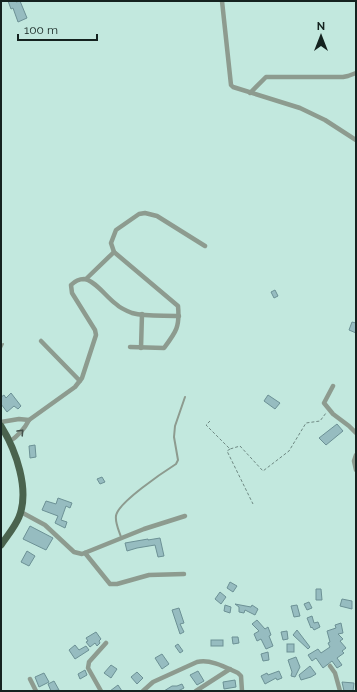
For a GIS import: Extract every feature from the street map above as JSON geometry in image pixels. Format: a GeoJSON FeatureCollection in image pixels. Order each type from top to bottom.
{"type":"FeatureCollection","features":[{"type":"Feature","properties":{"kind":"main road"},"geometry":{"type":"LineString","coordinates":[[1,426],[22,476],[24,493],[23,506],[19,518],[1,545]]}},
{"type":"Feature","properties":{"kind":"street"},"geometry":{"type":"LineString","coordinates":[[222,1],[231,85],[250,93],[300,108],[324,120],[356,140]]}},
{"type":"Feature","properties":{"kind":"street"},"geometry":{"type":"LineString","coordinates":[[250,93],[266,77],[343,77],[356,73]]}},
{"type":"Feature","properties":{"kind":"street"},"geometry":{"type":"LineString","coordinates":[[130,347],[164,348],[175,333],[179,321],[178,306],[114,252],[111,243],[116,230],[138,214],[145,213],[157,216],[205,246]]}},
{"type":"Feature","properties":{"kind":"street"},"geometry":{"type":"LineString","coordinates":[[86,279],[114,252]]}},
{"type":"Feature","properties":{"kind":"street"},"geometry":{"type":"LineString","coordinates":[[9,442],[18,436],[25,428],[29,420],[75,387],[80,380],[96,335],[95,330],[72,293],[70,285],[79,279],[86,279],[92,282],[116,304],[132,312],[179,316]]}},
{"type":"Feature","properties":{"kind":"street"},"geometry":{"type":"LineString","coordinates":[[141,348],[142,314]]}},
{"type":"Feature","properties":{"kind":"street"},"geometry":{"type":"LineString","coordinates":[[41,341],[80,380]]}},
{"type":"Feature","properties":{"kind":"street"},"geometry":{"type":"LineString","coordinates":[[333,386],[324,403],[332,414],[356,433]]}},
{"type":"Feature","properties":{"kind":"street"},"geometry":{"type":"LineString","coordinates":[[1,422],[19,419],[29,420]]}},
{"type":"Feature","properties":{"kind":"street"},"geometry":{"type":"LineString","coordinates":[[356,455],[354,461],[356,470]]}},
{"type":"Feature","properties":{"kind":"street"},"geometry":{"type":"LineString","coordinates":[[21,512],[44,524],[74,552],[82,554],[144,529],[185,516]]}},
{"type":"Feature","properties":{"kind":"street"},"geometry":{"type":"LineString","coordinates":[[85,553],[110,584],[117,584],[149,575],[184,574]]}},
{"type":"Feature","properties":{"kind":"street"},"geometry":{"type":"LineString","coordinates":[[101,691],[88,668],[88,662],[106,643]]}},
{"type":"Feature","properties":{"kind":"street"},"geometry":{"type":"LineString","coordinates":[[143,691],[153,682],[197,662],[204,661],[210,661],[238,672],[241,676],[242,691]]}},
{"type":"Feature","properties":{"kind":"street"},"geometry":{"type":"LineString","coordinates":[[330,666],[335,673],[340,691]]}},
{"type":"Feature","properties":{"kind":"street"},"geometry":{"type":"LineString","coordinates":[[196,691],[230,669]]}},
{"type":"Feature","properties":{"kind":"street"},"geometry":{"type":"LineString","coordinates":[[30,679],[36,691]]}},
{"type":"Feature","properties":{"kind":"lane"},"geometry":{"type":"LineString","coordinates":[[1,348],[3,344]]}},
{"type":"Feature","properties":{"kind":"lane"},"geometry":{"type":"LineString","coordinates":[[122,538],[116,519],[117,512],[143,487],[176,464],[178,460],[174,437],[175,426],[185,397]]}},
{"type":"Feature","properties":{"kind":"path"},"geometry":{"type":"LineString","coordinates":[[253,504],[227,451],[240,446],[263,471],[289,450],[306,423],[320,421],[329,409]]}},
{"type":"Feature","properties":{"kind":"path"},"geometry":{"type":"LineString","coordinates":[[210,421],[206,425],[230,449]]}},
{"type":"Feature","properties":{"kind":"building"},"geometry":{"type":"Polygon","coordinates":[[[8,1],[20,1],[27,18],[18,22],[13,8],[11,9],[8,1]]]}},
{"type":"Feature","properties":{"kind":"building"},"geometry":{"type":"Polygon","coordinates":[[[275,290],[278,296],[274,298],[271,292],[275,290]]]}},
{"type":"Feature","properties":{"kind":"building"},"geometry":{"type":"Polygon","coordinates":[[[352,322],[356,323],[356,333],[349,330],[352,322]]]}},
{"type":"Feature","properties":{"kind":"building"},"geometry":{"type":"Polygon","coordinates":[[[11,393],[21,406],[18,409],[14,406],[7,412],[1,404],[1,397],[4,395],[6,398],[11,393]]]}},
{"type":"Feature","properties":{"kind":"building"},"geometry":{"type":"Polygon","coordinates":[[[268,395],[280,403],[275,409],[264,401],[268,395]]]}},
{"type":"Feature","properties":{"kind":"building"},"geometry":{"type":"Polygon","coordinates":[[[337,424],[343,431],[326,445],[319,438],[337,424]]]}},
{"type":"Feature","properties":{"kind":"building"},"geometry":{"type":"Polygon","coordinates":[[[35,445],[36,457],[30,458],[29,446],[35,445]]]}},
{"type":"Feature","properties":{"kind":"building"},"geometry":{"type":"Polygon","coordinates":[[[102,477],[105,482],[100,484],[97,479],[102,477]]]}},
{"type":"Feature","properties":{"kind":"building"},"geometry":{"type":"Polygon","coordinates":[[[58,498],[72,503],[70,508],[66,506],[61,520],[67,522],[65,528],[55,523],[58,516],[42,510],[46,501],[56,504],[58,498]]]}},
{"type":"Feature","properties":{"kind":"building"},"geometry":{"type":"Polygon","coordinates":[[[30,526],[53,538],[46,550],[23,539],[30,526]]]}},
{"type":"Feature","properties":{"kind":"building"},"geometry":{"type":"Polygon","coordinates":[[[160,538],[164,556],[158,557],[155,545],[127,551],[125,543],[160,538]]]}},
{"type":"Feature","properties":{"kind":"building"},"geometry":{"type":"Polygon","coordinates":[[[27,551],[35,556],[29,566],[21,562],[27,551]]]}},
{"type":"Feature","properties":{"kind":"building"},"geometry":{"type":"Polygon","coordinates":[[[230,582],[237,586],[233,592],[227,588],[230,582]]]}},
{"type":"Feature","properties":{"kind":"building"},"geometry":{"type":"Polygon","coordinates":[[[316,589],[321,589],[322,600],[316,600],[316,589]]]}},
{"type":"Feature","properties":{"kind":"building"},"geometry":{"type":"Polygon","coordinates":[[[220,592],[226,597],[221,604],[215,599],[220,592]]]}},
{"type":"Feature","properties":{"kind":"building"},"geometry":{"type":"Polygon","coordinates":[[[342,599],[352,601],[352,609],[340,606],[342,599]]]}},
{"type":"Feature","properties":{"kind":"building"},"geometry":{"type":"Polygon","coordinates":[[[309,602],[312,608],[307,610],[304,604],[309,602]]]}},
{"type":"Feature","properties":{"kind":"building"},"geometry":{"type":"Polygon","coordinates":[[[235,604],[251,607],[252,605],[258,609],[255,615],[245,610],[244,613],[239,612],[239,607],[235,604]]]}},
{"type":"Feature","properties":{"kind":"building"},"geometry":{"type":"Polygon","coordinates":[[[225,605],[231,607],[230,613],[224,611],[225,605]]]}},
{"type":"Feature","properties":{"kind":"building"},"geometry":{"type":"Polygon","coordinates":[[[297,605],[300,616],[294,617],[291,606],[297,605]]]}},
{"type":"Feature","properties":{"kind":"building"},"geometry":{"type":"Polygon","coordinates":[[[179,608],[184,623],[180,624],[184,632],[180,634],[172,610],[179,608]]]}},
{"type":"Feature","properties":{"kind":"building"},"geometry":{"type":"Polygon","coordinates":[[[312,616],[314,623],[318,622],[320,627],[314,630],[312,627],[311,628],[307,618],[312,616]]]}},
{"type":"Feature","properties":{"kind":"building"},"geometry":{"type":"Polygon","coordinates":[[[257,620],[265,629],[268,627],[271,635],[269,636],[273,646],[266,649],[261,639],[257,641],[254,634],[259,631],[252,624],[257,620]]]}},
{"type":"Feature","properties":{"kind":"building"},"geometry":{"type":"Polygon","coordinates":[[[341,623],[343,633],[338,634],[343,639],[340,641],[346,648],[342,651],[344,653],[337,658],[342,665],[337,668],[332,661],[323,668],[316,658],[312,661],[308,655],[318,649],[321,653],[330,647],[328,643],[330,642],[327,631],[336,628],[335,625],[341,623]]]}},
{"type":"Feature","properties":{"kind":"building"},"geometry":{"type":"Polygon","coordinates":[[[297,630],[310,647],[308,649],[293,635],[297,630]]]}},
{"type":"Feature","properties":{"kind":"building"},"geometry":{"type":"Polygon","coordinates":[[[287,631],[288,639],[283,640],[281,632],[287,631]]]}},
{"type":"Feature","properties":{"kind":"building"},"geometry":{"type":"Polygon","coordinates":[[[96,632],[101,639],[99,641],[100,643],[97,646],[95,643],[90,647],[86,642],[88,641],[86,638],[96,632]]]}},
{"type":"Feature","properties":{"kind":"building"},"geometry":{"type":"Polygon","coordinates":[[[232,637],[238,637],[239,643],[233,644],[232,637]]]}},
{"type":"Feature","properties":{"kind":"building"},"geometry":{"type":"Polygon","coordinates":[[[211,640],[223,640],[223,646],[211,646],[211,640]]]}},
{"type":"Feature","properties":{"kind":"building"},"geometry":{"type":"Polygon","coordinates":[[[178,644],[183,651],[180,653],[175,646],[178,644]]]}},
{"type":"Feature","properties":{"kind":"building"},"geometry":{"type":"Polygon","coordinates":[[[287,644],[294,644],[294,652],[287,652],[287,644]]]}},
{"type":"Feature","properties":{"kind":"building"},"geometry":{"type":"Polygon","coordinates":[[[75,645],[79,650],[86,646],[89,650],[75,659],[69,650],[75,645]]]}},
{"type":"Feature","properties":{"kind":"building"},"geometry":{"type":"Polygon","coordinates":[[[268,652],[269,660],[263,661],[261,654],[268,652]]]}},
{"type":"Feature","properties":{"kind":"building"},"geometry":{"type":"Polygon","coordinates":[[[162,654],[169,664],[162,669],[155,658],[162,654]]]}},
{"type":"Feature","properties":{"kind":"building"},"geometry":{"type":"Polygon","coordinates":[[[296,657],[300,667],[295,677],[291,676],[292,672],[288,660],[296,657]]]}},
{"type":"Feature","properties":{"kind":"building"},"geometry":{"type":"Polygon","coordinates":[[[111,665],[117,669],[111,678],[104,673],[111,665]]]}},
{"type":"Feature","properties":{"kind":"building"},"geometry":{"type":"Polygon","coordinates":[[[310,666],[316,674],[301,680],[299,675],[310,666]]]}},
{"type":"Feature","properties":{"kind":"building"},"geometry":{"type":"Polygon","coordinates":[[[85,670],[87,675],[80,679],[78,674],[85,670]]]}},
{"type":"Feature","properties":{"kind":"building"},"geometry":{"type":"Polygon","coordinates":[[[198,671],[204,681],[197,685],[190,675],[198,671]]]}},
{"type":"Feature","properties":{"kind":"building"},"geometry":{"type":"Polygon","coordinates":[[[279,671],[282,678],[277,680],[276,678],[265,684],[261,676],[267,673],[268,675],[279,671]]]}},
{"type":"Feature","properties":{"kind":"building"},"geometry":{"type":"Polygon","coordinates":[[[137,672],[143,678],[137,684],[131,677],[137,672]]]}},
{"type":"Feature","properties":{"kind":"building"},"geometry":{"type":"Polygon","coordinates":[[[44,673],[49,682],[39,687],[35,677],[44,673]]]}},
{"type":"Feature","properties":{"kind":"building"},"geometry":{"type":"Polygon","coordinates":[[[235,680],[236,687],[224,689],[223,682],[235,680]]]}},
{"type":"Feature","properties":{"kind":"building"},"geometry":{"type":"Polygon","coordinates":[[[54,681],[59,690],[51,691],[48,684],[54,681]]]}},
{"type":"Feature","properties":{"kind":"building"},"geometry":{"type":"Polygon","coordinates":[[[342,682],[354,683],[353,691],[344,691],[342,682]]]}},
{"type":"Feature","properties":{"kind":"building"},"geometry":{"type":"Polygon","coordinates":[[[182,684],[184,688],[178,691],[164,691],[172,686],[182,684]]]}},
{"type":"Feature","properties":{"kind":"building"},"geometry":{"type":"Polygon","coordinates":[[[118,685],[122,691],[110,691],[118,685]]]}}]}
